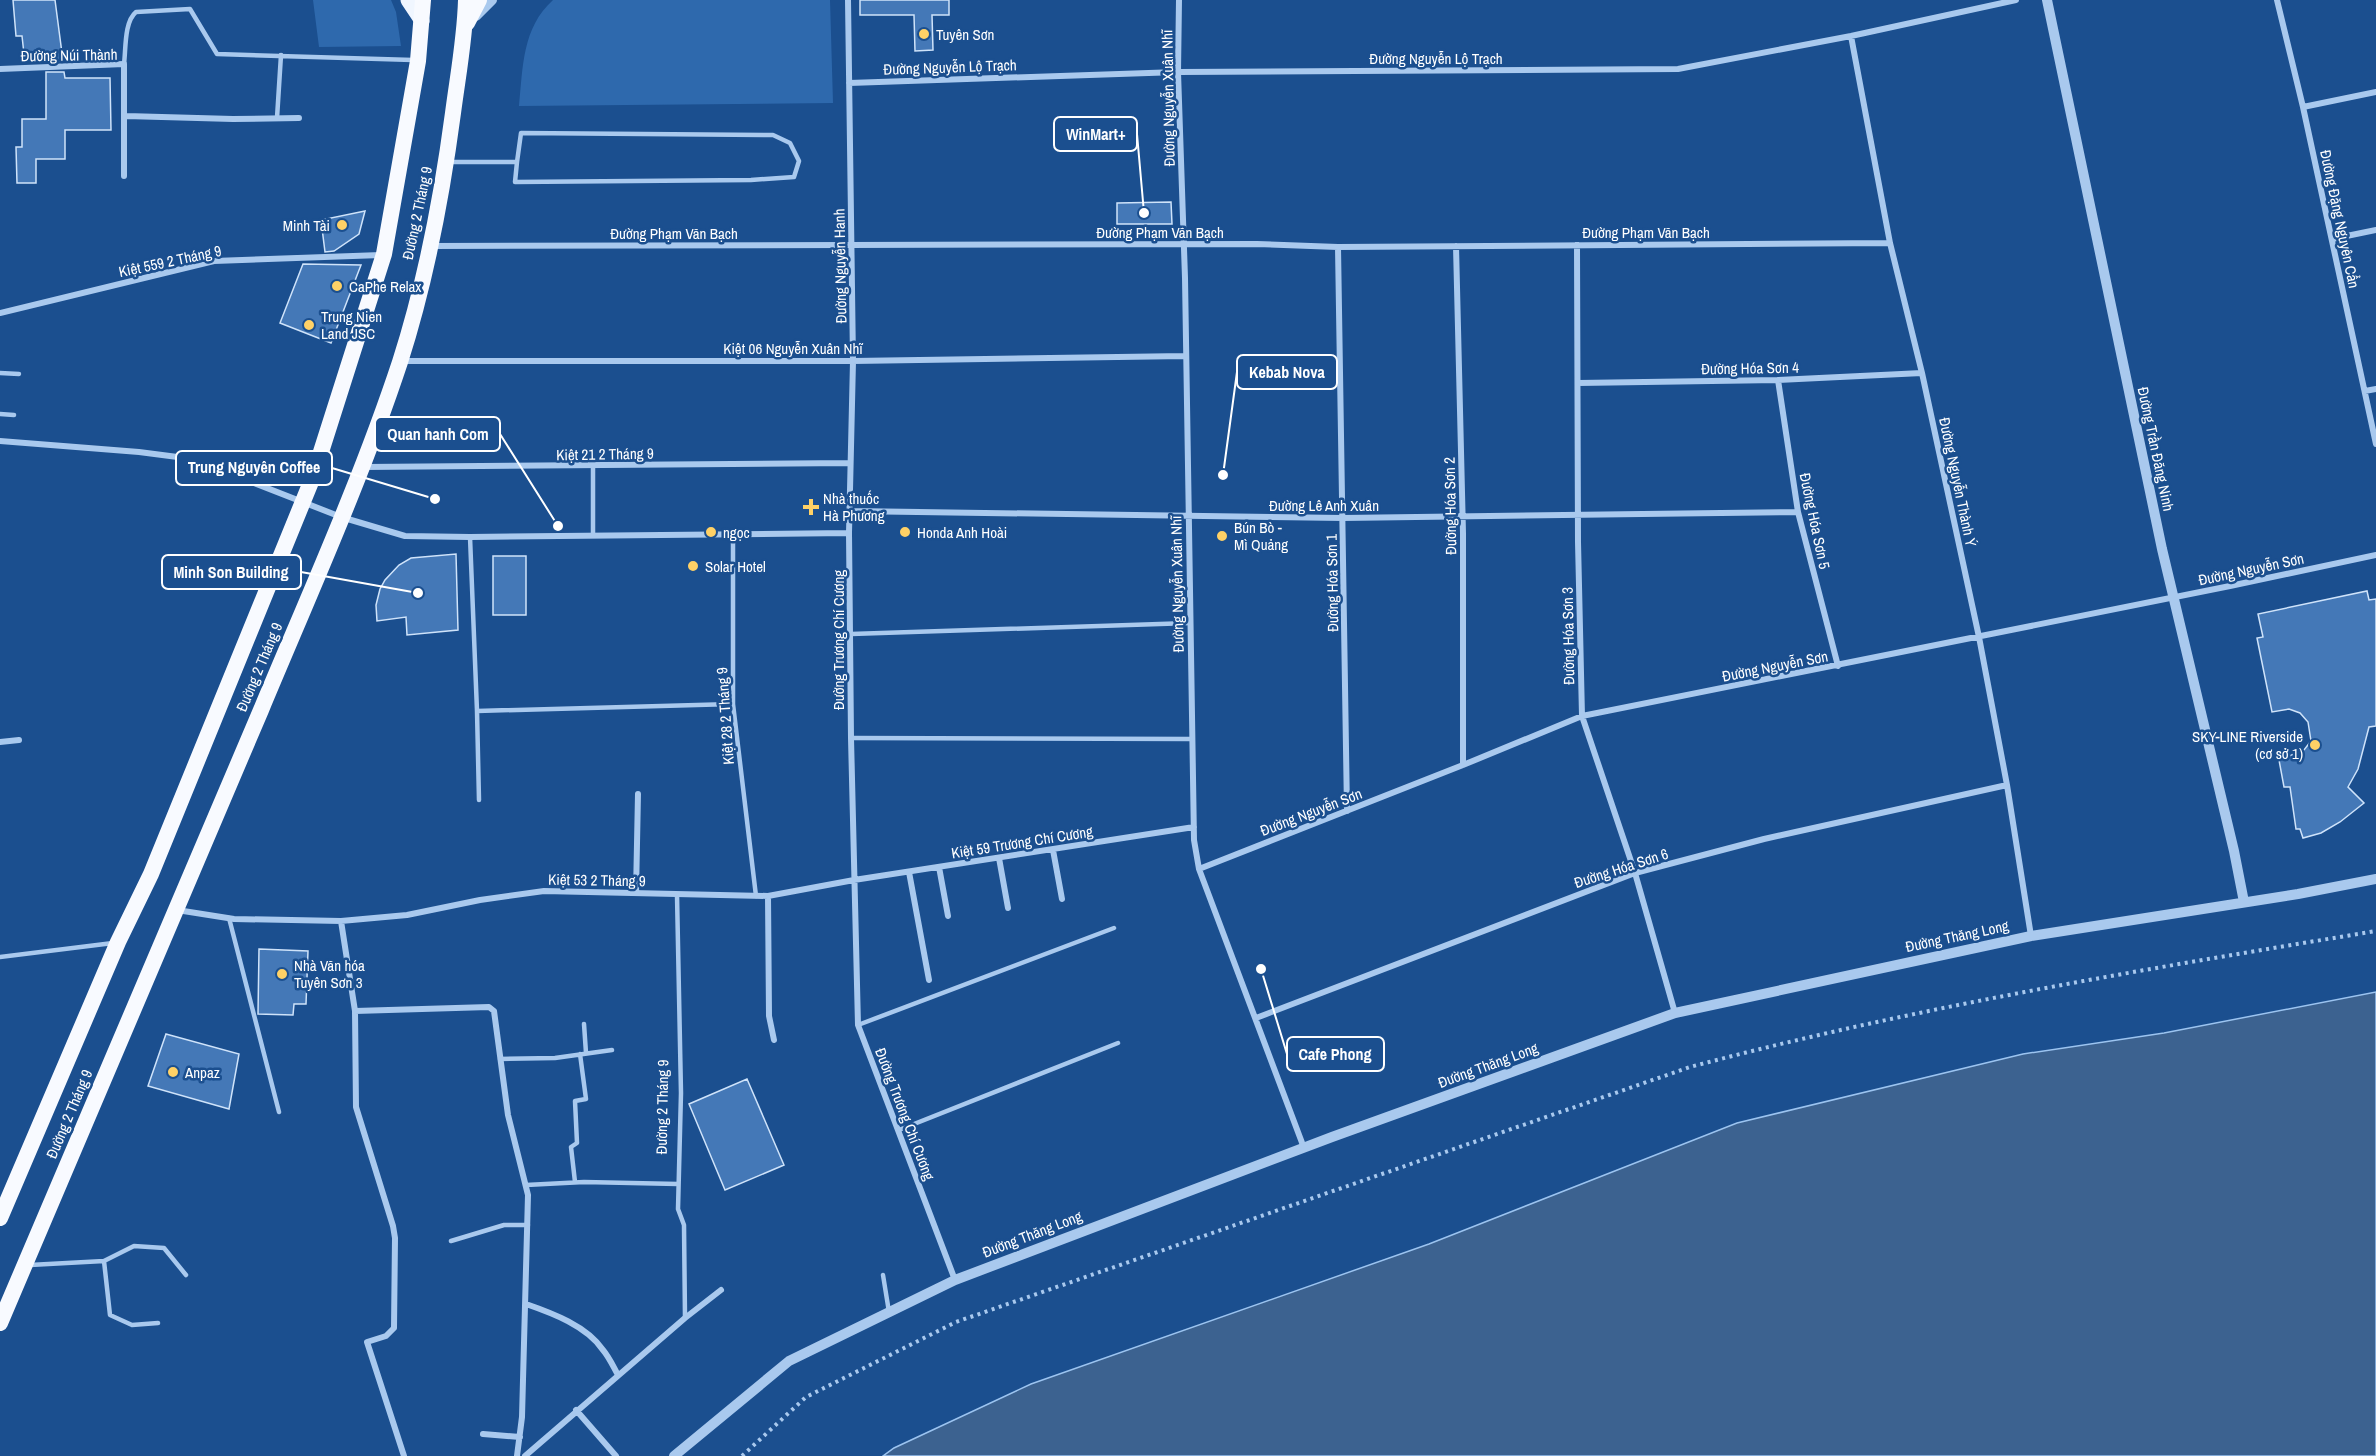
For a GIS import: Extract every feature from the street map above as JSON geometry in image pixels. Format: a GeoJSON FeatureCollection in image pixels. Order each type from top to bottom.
{"type":"FeatureCollection","features":[{"type":"Feature","properties":{"kind":"highway","name":"Đường 2 Tháng 9"},"geometry":{"type":"LineString","coordinates":[[0,1218],[118,942],[151,874],[303,502],[384,255],[418,61],[423,0]]}},
{"type":"Feature","properties":{"kind":"highway","name":"Đường 2 Tháng 9"},"geometry":{"type":"LineString","coordinates":[[0,1323],[341,517],[400,361],[430,246],[446,162],[465,27],[466,0]]}},
{"type":"Feature","properties":{"kind":"highway"},"geometry":{"type":"LineString","coordinates":[[465,27],[479,0]]}},
{"type":"Feature","properties":{"kind":"main road"},"geometry":{"type":"LineString","coordinates":[[408,0],[422,21]]}},
{"type":"Feature","properties":{"kind":"street"},"geometry":{"type":"LineString","coordinates":[[465,27],[492,0]]}},
{"type":"Feature","properties":{"kind":"street","name":"Đường Nguyễn Hanh"},"geometry":{"type":"LineString","coordinates":[[848,0],[853,360],[849,532]]}},
{"type":"Feature","properties":{"kind":"street","name":"Đường Nguyễn Xuân Nhĩ"},"geometry":{"type":"LineString","coordinates":[[1179,0],[1178,72],[1184,245],[1194,827],[1199,869],[1304,1148]]}},
{"type":"Feature","properties":{"kind":"street","name":"Đường Nguyễn Lộ Trạch"},"geometry":{"type":"LineString","coordinates":[[849,83],[1178,72],[1678,69],[1851,36],[2016,0]]}},
{"type":"Feature","properties":{"kind":"street","name":"Đường Trần Đăng Ninh"},"geometry":{"type":"LineString","coordinates":[[2047,0],[2173,597],[2234,851],[2244,902]]}},
{"type":"Feature","properties":{"kind":"street","name":"Đường Đặng Nguyên Cẩn"},"geometry":{"type":"LineString","coordinates":[[2277,0],[2303,107],[2376,444]]}},
{"type":"Feature","properties":{"kind":"street","name":"Đường Nguyễn Thành Ý"},"geometry":{"type":"LineString","coordinates":[[1851,36],[1890,243],[1922,373],[1979,637],[2007,785],[2031,936]]}},
{"type":"Feature","properties":{"kind":"street","name":"Đường Núi Thành"},"geometry":{"type":"LineString","coordinates":[[0,69],[124,64],[126,116],[124,176]]}},
{"type":"Feature","properties":{"kind":"street"},"geometry":{"type":"LineString","coordinates":[[2303,107],[2376,92]]}},
{"type":"Feature","properties":{"kind":"street"},"geometry":{"type":"LineString","coordinates":[[126,116],[233,120],[299,118]]}},
{"type":"Feature","properties":{"kind":"street"},"geometry":{"type":"LineString","coordinates":[[2332,239],[2376,230]]}},
{"type":"Feature","properties":{"kind":"street","name":"Đường Phạm Văn Bạch"},"geometry":{"type":"LineString","coordinates":[[430,246],[1184,245],[1338,247],[1890,243]]}},
{"type":"Feature","properties":{"kind":"street","name":"Đường Hóa Sơn 3"},"geometry":{"type":"LineString","coordinates":[[1577,245],[1578,514],[1582,716],[1635,873],[1675,1013]]}},
{"type":"Feature","properties":{"kind":"street","name":"Đường Hóa Sơn 2"},"geometry":{"type":"LineString","coordinates":[[1456,246],[1463,516],[1463,765]]}},
{"type":"Feature","properties":{"kind":"street","name":"Đường Hóa Sơn 1"},"geometry":{"type":"LineString","coordinates":[[1338,247],[1347,811]]}},
{"type":"Feature","properties":{"kind":"street","name":"Kiệt 559 2 Tháng 9"},"geometry":{"type":"LineString","coordinates":[[0,313],[214,261],[384,255]]}},
{"type":"Feature","properties":{"kind":"street","name":"Kiệt 06 Nguyễn Xuân Nhĩ"},"geometry":{"type":"LineString","coordinates":[[400,361],[853,360],[1185,356]]}},
{"type":"Feature","properties":{"kind":"street","name":"Đường Hóa Sơn 4"},"geometry":{"type":"LineString","coordinates":[[1578,383],[1778,380],[1922,373]]}},
{"type":"Feature","properties":{"kind":"street","name":"Đường Hóa Sơn 5"},"geometry":{"type":"LineString","coordinates":[[1778,380],[1798,512],[1838,666]]}},
{"type":"Feature","properties":{"kind":"street"},"geometry":{"type":"LineString","coordinates":[[2365,391],[2376,389]]}},
{"type":"Feature","properties":{"kind":"street"},"geometry":{"type":"LineString","coordinates":[[0,441],[139,452],[193,459],[341,517],[405,536],[849,532]]}},
{"type":"Feature","properties":{"kind":"street","name":"Kiệt 21 2 Tháng 9"},"geometry":{"type":"LineString","coordinates":[[361,466],[850,463]]}},
{"type":"Feature","properties":{"kind":"street","name":"Đường Lê Anh Xuân"},"geometry":{"type":"LineString","coordinates":[[850,511],[1343,518],[1798,512]]}},
{"type":"Feature","properties":{"kind":"street","name":"Đường Trương Chí Cương"},"geometry":{"type":"LineString","coordinates":[[849,532],[858,1025],[955,1280]]}},
{"type":"Feature","properties":{"kind":"street","name":"Đường Nguyễn Sơn"},"geometry":{"type":"LineString","coordinates":[[1199,869],[1582,716],[1838,666],[2376,555]]}},
{"type":"Feature","properties":{"kind":"street"},"geometry":{"type":"LineString","coordinates":[[0,742],[20,740]]}},
{"type":"Feature","properties":{"kind":"street","name":"Đường Hóa Sơn 6"},"geometry":{"type":"LineString","coordinates":[[1256,1018],[1635,873],[1764,839],[2007,785]]}},
{"type":"Feature","properties":{"kind":"street"},"geometry":{"type":"LineString","coordinates":[[636,893],[638,794]]}},
{"type":"Feature","properties":{"kind":"street","name":"Kiệt 59 Trương Chí Cương"},"geometry":{"type":"LineString","coordinates":[[854,880],[1194,827]]}},
{"type":"Feature","properties":{"kind":"street"},"geometry":{"type":"LineString","coordinates":[[1053,850],[1062,899]]}},
{"type":"Feature","properties":{"kind":"street"},"geometry":{"type":"LineString","coordinates":[[999,858],[1008,908]]}},
{"type":"Feature","properties":{"kind":"street"},"geometry":{"type":"LineString","coordinates":[[939,867],[948,916]]}},
{"type":"Feature","properties":{"kind":"street"},"geometry":{"type":"LineString","coordinates":[[909,872],[928,980]]}},
{"type":"Feature","properties":{"kind":"street","name":"Đường Thăng Long"},"geometry":{"type":"LineString","coordinates":[[674,1456],[789,1361],[955,1280],[1304,1148],[1675,1013],[2031,936],[2298,894],[2376,879]]}},
{"type":"Feature","properties":{"kind":"street","name":"Kiệt 53 2 Tháng 9"},"geometry":{"type":"LineString","coordinates":[[176,910],[229,918],[340,921],[407,915],[480,900],[544,891],[768,896],[854,880]]}},
{"type":"Feature","properties":{"kind":"street"},"geometry":{"type":"LineString","coordinates":[[768,896],[769,1016],[774,1040]]}},
{"type":"Feature","properties":{"kind":"street"},"geometry":{"type":"LineString","coordinates":[[340,921],[355,1011],[356,1107],[395,1238],[394,1328],[386,1336],[367,1342],[404,1456]]}},
{"type":"Feature","properties":{"kind":"street"},"geometry":{"type":"LineString","coordinates":[[355,1011],[469,1007],[489,1007],[494,1011],[512,1134],[526,1185],[528,1225],[526,1305],[518,1456],[528,1454],[618,1374],[722,1290]]}},
{"type":"Feature","properties":{"kind":"street"},"geometry":{"type":"LineString","coordinates":[[526,1305],[569,1322],[590,1336],[602,1348],[618,1374]]}},
{"type":"Feature","properties":{"kind":"street"},"geometry":{"type":"LineString","coordinates":[[576,1410],[616,1456]]}},
{"type":"Feature","properties":{"kind":"street"},"geometry":{"type":"LineString","coordinates":[[483,1434],[520,1437]]}},
{"type":"Feature","properties":{"kind":"lane"},"geometry":{"type":"LineString","coordinates":[[124,64],[132,16],[136,12],[163,9],[190,9],[217,54],[418,61]]}},
{"type":"Feature","properties":{"kind":"lane"},"geometry":{"type":"LineString","coordinates":[[277,118],[281,55]]}},
{"type":"Feature","properties":{"kind":"lane"},"geometry":{"type":"LineString","coordinates":[[520,133],[772,135],[790,143],[799,160],[794,177],[751,180],[515,182],[517,162],[520,133]]}},
{"type":"Feature","properties":{"kind":"lane"},"geometry":{"type":"LineString","coordinates":[[446,162],[517,162]]}},
{"type":"Feature","properties":{"kind":"lane"},"geometry":{"type":"LineString","coordinates":[[0,373],[19,374]]}},
{"type":"Feature","properties":{"kind":"lane"},"geometry":{"type":"LineString","coordinates":[[0,414],[14,415]]}},
{"type":"Feature","properties":{"kind":"lane"},"geometry":{"type":"LineString","coordinates":[[592,466],[593,535]]}},
{"type":"Feature","properties":{"kind":"lane","name":"Kiệt 28 2 Tháng 9"},"geometry":{"type":"LineString","coordinates":[[732,534],[734,704],[756,896]]}},
{"type":"Feature","properties":{"kind":"lane"},"geometry":{"type":"LineString","coordinates":[[470,537],[479,800]]}},
{"type":"Feature","properties":{"kind":"lane"},"geometry":{"type":"LineString","coordinates":[[851,634],[1190,623]]}},
{"type":"Feature","properties":{"kind":"lane"},"geometry":{"type":"LineString","coordinates":[[477,711],[734,704]]}},
{"type":"Feature","properties":{"kind":"lane"},"geometry":{"type":"LineString","coordinates":[[851,738],[1192,739]]}},
{"type":"Feature","properties":{"kind":"lane","name":"Đường 2 Tháng 9"},"geometry":{"type":"LineString","coordinates":[[677,895],[681,1093],[678,1209],[684,1225],[685,1318]]}},
{"type":"Feature","properties":{"kind":"lane"},"geometry":{"type":"LineString","coordinates":[[229,918],[247,996],[279,1112]]}},
{"type":"Feature","properties":{"kind":"lane"},"geometry":{"type":"LineString","coordinates":[[858,1025],[1114,928]]}},
{"type":"Feature","properties":{"kind":"lane"},"geometry":{"type":"LineString","coordinates":[[0,957],[118,942]]}},
{"type":"Feature","properties":{"kind":"lane"},"geometry":{"type":"LineString","coordinates":[[575,1182],[571,1147],[577,1143],[575,1101],[586,1099],[584,1024]]}},
{"type":"Feature","properties":{"kind":"lane"},"geometry":{"type":"LineString","coordinates":[[899,1130],[1118,1043]]}},
{"type":"Feature","properties":{"kind":"lane"},"geometry":{"type":"LineString","coordinates":[[500,1059],[555,1058],[612,1050]]}},
{"type":"Feature","properties":{"kind":"lane"},"geometry":{"type":"LineString","coordinates":[[526,1185],[575,1182],[678,1184]]}},
{"type":"Feature","properties":{"kind":"lane"},"geometry":{"type":"LineString","coordinates":[[451,1240],[504,1225],[528,1225]]}},
{"type":"Feature","properties":{"kind":"lane"},"geometry":{"type":"LineString","coordinates":[[24,1265],[104,1261],[134,1246],[164,1248],[186,1275]]}},
{"type":"Feature","properties":{"kind":"lane"},"geometry":{"type":"LineString","coordinates":[[104,1261],[110,1315],[132,1325],[158,1323]]}},
{"type":"Feature","properties":{"kind":"lane"},"geometry":{"type":"LineString","coordinates":[[883,1275],[890,1312]]}},
{"type":"Feature","properties":{"kind":"path"},"geometry":{"type":"LineString","coordinates":[[742,1456],[806,1397],[956,1322],[1690,1067],[1786,1042],[1962,1005],[2184,962],[2376,931]]}},
{"type":"Feature","properties":{"kind":"shaded area"},"geometry":{"type":"Polygon","coordinates":[[[313,0],[391,0],[396,12],[401,46],[319,47],[313,0]]]}},
{"type":"Feature","properties":{"kind":"shaded area"},"geometry":{"type":"Polygon","coordinates":[[[553,0],[830,0],[833,103],[519,106],[523,63],[530,36],[535,23],[553,0]]]}},
{"type":"Feature","properties":{"kind":"shaded area"},"geometry":{"type":"Polygon","coordinates":[[[2376,992],[2376,1456],[883,1456],[894,1448],[1031,1384],[1429,1244],[1737,1123],[2023,1054],[2164,1033],[2376,992]]]}},
{"type":"Feature","properties":{"kind":"building"},"geometry":{"type":"Polygon","coordinates":[[[13,0],[55,0],[63,61],[46,62],[46,53],[24,54],[22,36],[16,36],[13,0]]]}},
{"type":"Feature","properties":{"kind":"building"},"geometry":{"type":"Polygon","coordinates":[[[860,0],[949,0],[949,15],[932,15],[933,50],[915,51],[914,15],[860,15],[860,0]]]}},
{"type":"Feature","properties":{"kind":"building"},"geometry":{"type":"Polygon","coordinates":[[[46,72],[64,72],[65,78],[110,78],[111,130],[65,130],[65,159],[36,159],[36,183],[17,183],[16,147],[22,147],[22,119],[46,119],[46,72]]]}},
{"type":"Feature","properties":{"kind":"building"},"geometry":{"type":"Polygon","coordinates":[[[1171,202],[1172,224],[1117,224],[1117,203],[1171,202]]]}},
{"type":"Feature","properties":{"kind":"building","name":"Minh Tài"},"geometry":{"type":"Polygon","coordinates":[[[365,211],[359,234],[334,251],[325,252],[321,220],[365,211]]]}},
{"type":"Feature","properties":{"kind":"building"},"geometry":{"type":"Polygon","coordinates":[[[303,264],[361,265],[331,343],[280,323],[303,264]]]}},
{"type":"Feature","properties":{"kind":"building"},"geometry":{"type":"Polygon","coordinates":[[[456,554],[458,630],[407,635],[406,617],[377,621],[376,605],[380,589],[399,565],[411,558],[456,554]]]}},
{"type":"Feature","properties":{"kind":"building"},"geometry":{"type":"Polygon","coordinates":[[[493,556],[526,556],[526,615],[493,615],[493,556]]]}},
{"type":"Feature","properties":{"kind":"building"},"geometry":{"type":"Polygon","coordinates":[[[2367,591],[2369,600],[2376,599],[2376,726],[2369,727],[2358,769],[2348,787],[2364,803],[2340,822],[2321,833],[2303,838],[2300,829],[2296,829],[2290,787],[2284,787],[2279,760],[2304,750],[2311,741],[2308,722],[2300,713],[2289,709],[2272,712],[2257,638],[2263,637],[2258,614],[2367,591]]]}},
{"type":"Feature","properties":{"kind":"building"},"geometry":{"type":"Polygon","coordinates":[[[259,949],[308,951],[306,1004],[294,1004],[293,1015],[258,1014],[259,949]]]}},
{"type":"Feature","properties":{"kind":"building"},"geometry":{"type":"Polygon","coordinates":[[[166,1034],[239,1054],[229,1109],[148,1086],[166,1034]]]}},
{"type":"Feature","properties":{"kind":"building"},"geometry":{"type":"Polygon","coordinates":[[[747,1079],[784,1165],[725,1190],[689,1104],[747,1079]]]}},
{"type":"Feature","properties":{"kind":"place","name":"Tuyên Sơn"},"geometry":{"type":"Point","coordinates":[924,34]}},
{"type":"Feature","properties":{"kind":"place","name":"WinMart+"},"geometry":{"type":"Point","coordinates":[1144,213]}},
{"type":"Feature","properties":{"kind":"place","name":"Minh Tài"},"geometry":{"type":"Point","coordinates":[342,225]}},
{"type":"Feature","properties":{"kind":"place","name":"CaPhe Relax"},"geometry":{"type":"Point","coordinates":[337,286]}},
{"type":"Feature","properties":{"kind":"place","name":"Trung Nien Land JSC"},"geometry":{"type":"Point","coordinates":[309,325]}},
{"type":"Feature","properties":{"kind":"place","name":"Kebab Nova"},"geometry":{"type":"Point","coordinates":[1223,475]}},
{"type":"Feature","properties":{"kind":"place","name":"Trung Nguyên Coffee"},"geometry":{"type":"Point","coordinates":[435,499]}},
{"type":"Feature","properties":{"kind":"place","name":"Nhà thuốc Hà Phương"},"geometry":{"type":"Point","coordinates":[811,507]}},
{"type":"Feature","properties":{"kind":"place","name":"Quan hanh Com"},"geometry":{"type":"Point","coordinates":[558,526]}},
{"type":"Feature","properties":{"kind":"place","name":"ngọc"},"geometry":{"type":"Point","coordinates":[711,532]}},
{"type":"Feature","properties":{"kind":"place","name":"Honda Anh Hoài"},"geometry":{"type":"Point","coordinates":[905,532]}},
{"type":"Feature","properties":{"kind":"place","name":"Bún Bò - Mì Quảng"},"geometry":{"type":"Point","coordinates":[1222,536]}},
{"type":"Feature","properties":{"kind":"place","name":"Solar Hotel"},"geometry":{"type":"Point","coordinates":[693,566]}},
{"type":"Feature","properties":{"kind":"place","name":"Minh Son Building"},"geometry":{"type":"Point","coordinates":[418,593]}},
{"type":"Feature","properties":{"kind":"place","name":"SKY-LINE Riverside (cơ sở 1)"},"geometry":{"type":"Point","coordinates":[2315,745]}},
{"type":"Feature","properties":{"kind":"place","name":"Cafe Phong"},"geometry":{"type":"Point","coordinates":[1261,969]}},
{"type":"Feature","properties":{"kind":"place","name":"Nhà Văn hóa Tuyên Sơn 3"},"geometry":{"type":"Point","coordinates":[282,974]}},
{"type":"Feature","properties":{"kind":"place","name":"Anpaz"},"geometry":{"type":"Point","coordinates":[173,1072]}}]}
